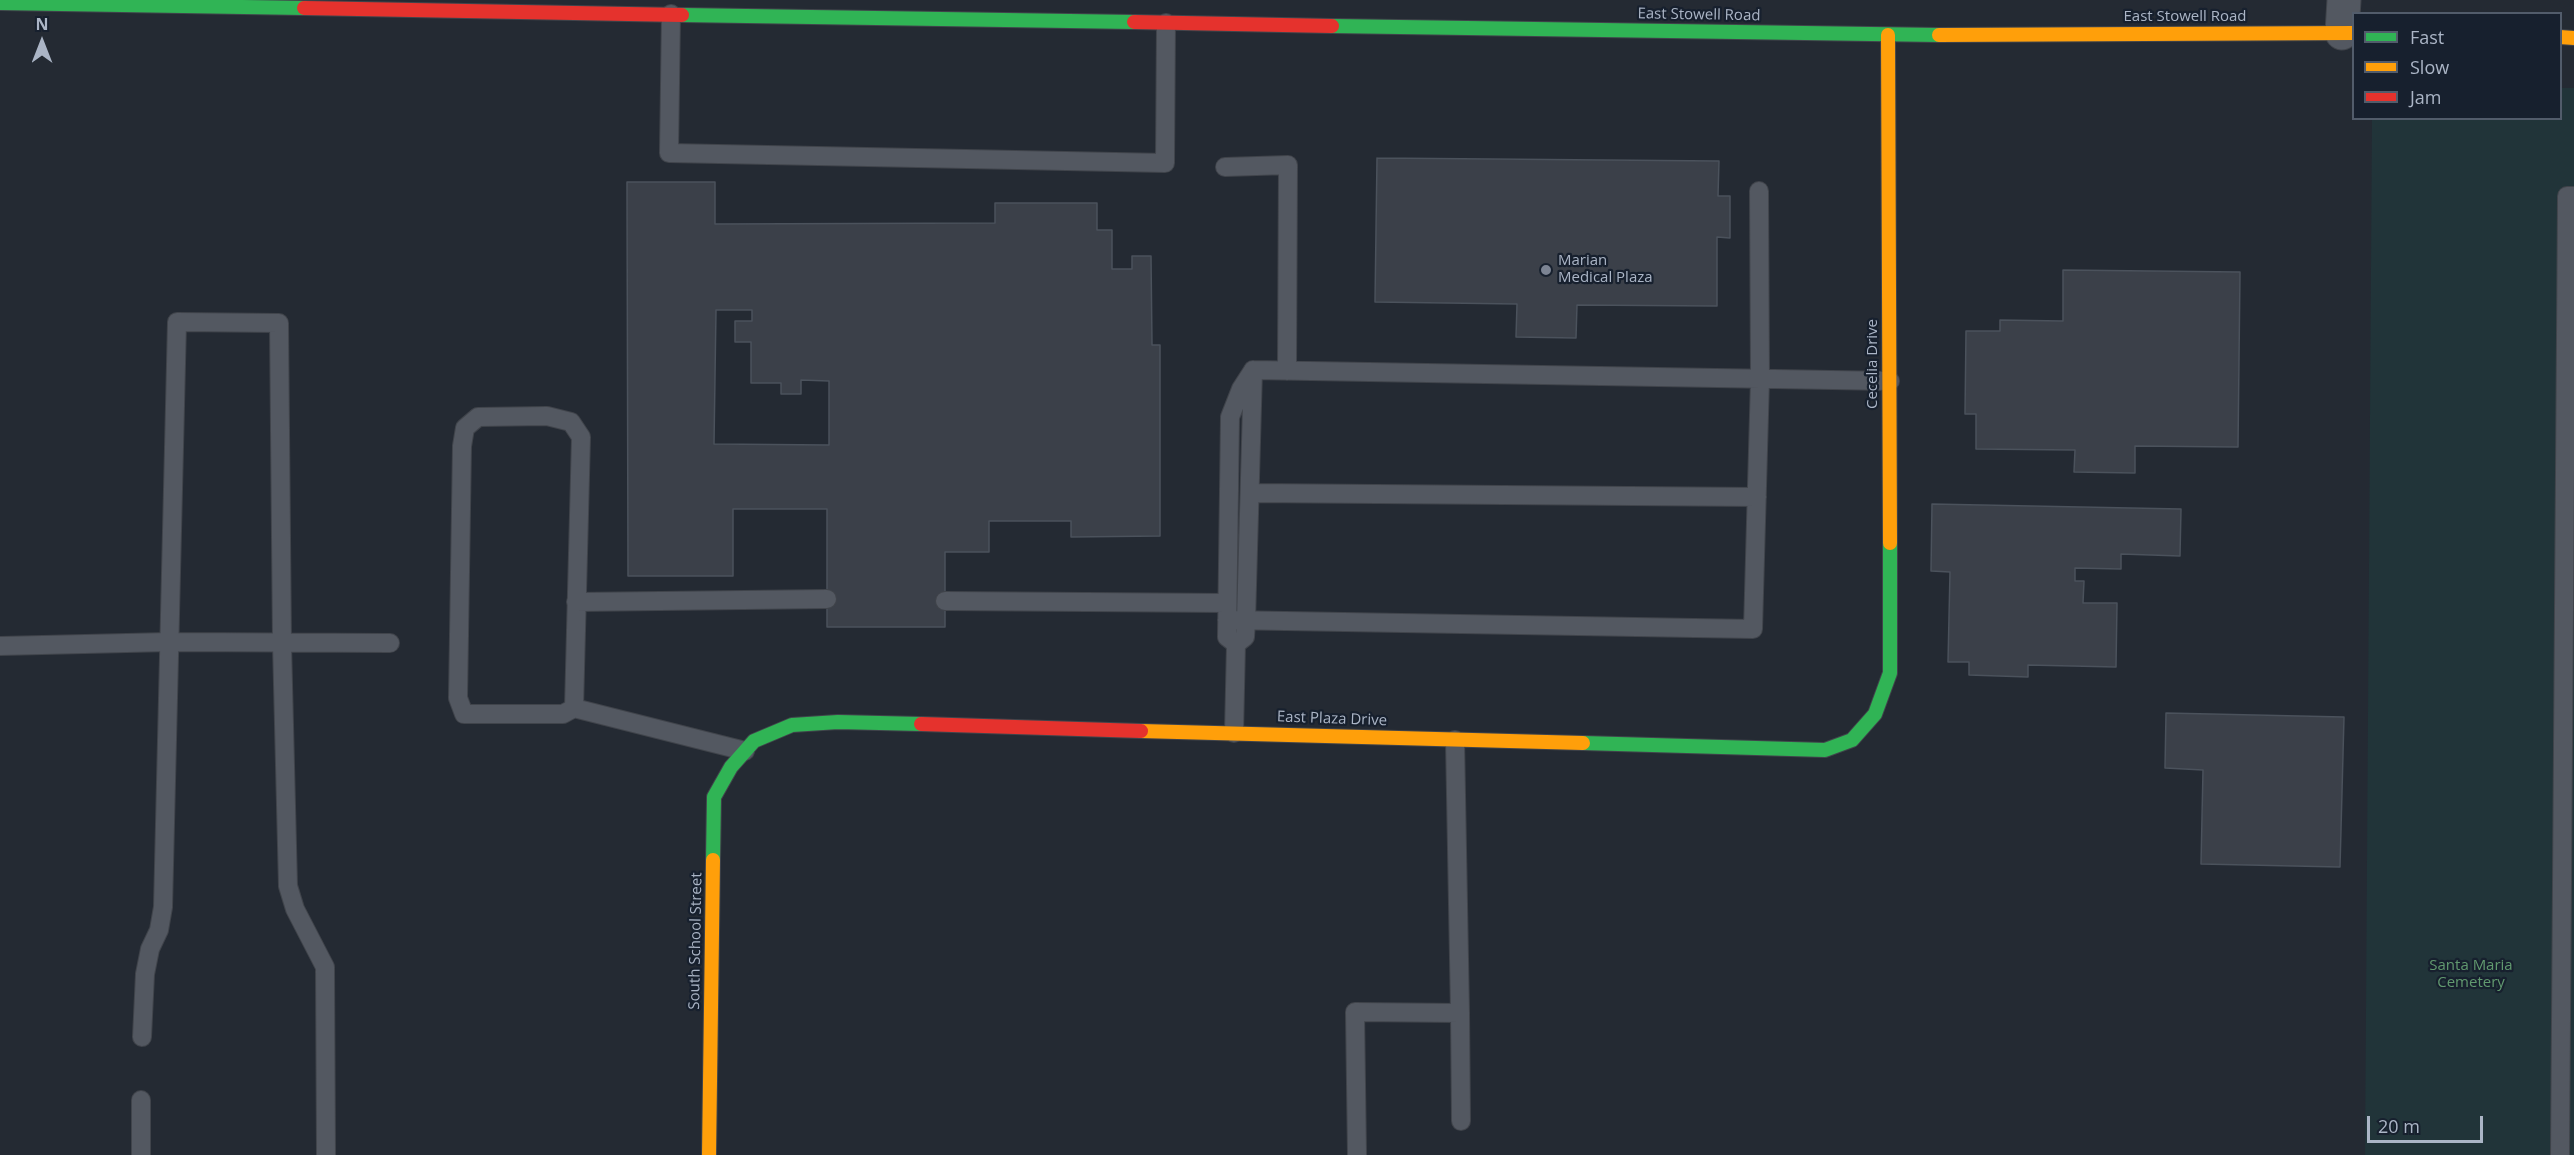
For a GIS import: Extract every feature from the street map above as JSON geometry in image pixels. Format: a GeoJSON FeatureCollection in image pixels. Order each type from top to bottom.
{"type":"FeatureCollection","features":[{"type":"Feature","properties":{"kind":"main road","name":"East Stowell Road"},"geometry":{"type":"LineString","coordinates":[[0,3],[1888,35],[2348,33]]}},
{"type":"Feature","properties":{"kind":"main road","name":"Cecelia Drive"},"geometry":{"type":"LineString","coordinates":[[1883,691],[1890,673],[1888,35]]}},
{"type":"Feature","properties":{"kind":"main road","name":"East Plaza Drive"},"geometry":{"type":"LineString","coordinates":[[750,746],[792,725],[838,722],[1826,750],[1852,740],[1875,714],[1883,691]]}},
{"type":"Feature","properties":{"kind":"main road","name":"South School Street"},"geometry":{"type":"LineString","coordinates":[[709,1155],[714,797],[731,767],[750,746]]}},
{"type":"Feature","properties":{"kind":"street"},"geometry":{"type":"LineString","coordinates":[[2344,0],[2348,33]]}},
{"type":"Feature","properties":{"kind":"lane"},"geometry":{"type":"LineString","coordinates":[[670,14],[669,153],[1165,163],[1166,22]]}},
{"type":"Feature","properties":{"kind":"lane"},"geometry":{"type":"LineString","coordinates":[[1226,167],[1288,165],[1287,371]]}},
{"type":"Feature","properties":{"kind":"lane"},"geometry":{"type":"LineString","coordinates":[[945,601],[1227,612],[1246,621],[1753,629],[1760,379],[1759,191]]}},
{"type":"Feature","properties":{"kind":"lane"},"geometry":{"type":"LineString","coordinates":[[2560,1155],[2567,1119],[2569,738],[2567,196],[2574,196]]}},
{"type":"Feature","properties":{"kind":"lane"},"geometry":{"type":"LineString","coordinates":[[142,1037],[145,974],[150,949],[159,930],[163,907],[177,322],[279,323],[282,644],[288,886],[295,909],[325,967],[326,1155]]}},
{"type":"Feature","properties":{"kind":"lane"},"geometry":{"type":"LineString","coordinates":[[1253,370],[1890,381]]}},
{"type":"Feature","properties":{"kind":"lane"},"geometry":{"type":"LineString","coordinates":[[1236,644],[1245,637],[1246,621],[1253,370]]}},
{"type":"Feature","properties":{"kind":"lane"},"geometry":{"type":"LineString","coordinates":[[1236,644],[1227,637],[1230,417],[1241,389],[1253,370]]}},
{"type":"Feature","properties":{"kind":"lane"},"geometry":{"type":"LineString","coordinates":[[574,708],[580,437],[571,422],[547,416],[478,417],[465,428],[462,446],[458,698],[464,714],[562,714],[574,708],[750,746]]}},
{"type":"Feature","properties":{"kind":"lane"},"geometry":{"type":"LineString","coordinates":[[1250,493],[1757,497]]}},
{"type":"Feature","properties":{"kind":"lane"},"geometry":{"type":"LineString","coordinates":[[576,602],[827,599]]}},
{"type":"Feature","properties":{"kind":"lane"},"geometry":{"type":"LineString","coordinates":[[0,646],[169,642],[390,643]]}},
{"type":"Feature","properties":{"kind":"lane"},"geometry":{"type":"LineString","coordinates":[[1234,733],[1236,644]]}},
{"type":"Feature","properties":{"kind":"lane"},"geometry":{"type":"LineString","coordinates":[[1455,740],[1461,1121]]}},
{"type":"Feature","properties":{"kind":"lane"},"geometry":{"type":"LineString","coordinates":[[1357,1155],[1355,1012],[1460,1013]]}},
{"type":"Feature","properties":{"kind":"lane"},"geometry":{"type":"LineString","coordinates":[[141,1100],[141,1155]]}},
{"type":"Feature","properties":{"kind":"green space","name":"Santa Maria Cemetery"},"geometry":{"type":"Polygon","coordinates":[[[2562,88],[2574,88],[2574,1155],[2365,1155],[2372,120],[2562,120],[2562,88]]]}},
{"type":"Feature","properties":{"kind":"building","name":"Marian Medical Plaza"},"geometry":{"type":"Polygon","coordinates":[[[1377,158],[1719,161],[1718,196],[1730,196],[1730,238],[1717,237],[1717,306],[1577,305],[1576,338],[1516,337],[1517,304],[1375,302],[1377,158]]]}},
{"type":"Feature","properties":{"kind":"building"},"geometry":{"type":"Polygon","coordinates":[[[627,182],[715,182],[715,224],[995,223],[995,203],[1097,203],[1097,230],[1112,230],[1112,269],[1132,269],[1132,256],[1151,256],[1152,345],[1160,345],[1160,536],[1071,537],[1071,521],[989,521],[989,552],[945,552],[945,627],[827,627],[827,509],[733,509],[733,576],[628,576],[627,182]],[[716,310],[714,444],[829,445],[829,381],[801,380],[801,394],[781,394],[781,383],[751,383],[751,342],[735,342],[735,321],[752,321],[752,310],[716,310]]]}},
{"type":"Feature","properties":{"kind":"building"},"geometry":{"type":"Polygon","coordinates":[[[2063,270],[2240,272],[2238,447],[2135,446],[2135,473],[2074,472],[2075,450],[1976,449],[1976,414],[1965,414],[1966,331],[2000,331],[2000,320],[2063,321],[2063,270]]]}},
{"type":"Feature","properties":{"kind":"building"},"geometry":{"type":"Polygon","coordinates":[[[1932,504],[2181,509],[2180,556],[2121,554],[2121,569],[2075,568],[2075,581],[2084,581],[2083,603],[2117,603],[2116,667],[2028,665],[2028,677],[1969,675],[1969,662],[1948,662],[1950,572],[1931,571],[1932,504]]]}},
{"type":"Feature","properties":{"kind":"building"},"geometry":{"type":"Polygon","coordinates":[[[2166,713],[2344,717],[2340,867],[2201,864],[2203,770],[2165,768],[2166,713]]]}},
{"type":"Feature","properties":{"kind":"traffic: fast"},"geometry":{"type":"LineString","coordinates":[[0,3],[304,8]]}},
{"type":"Feature","properties":{"kind":"traffic: fast"},"geometry":{"type":"LineString","coordinates":[[682,15],[1134,22]]}},
{"type":"Feature","properties":{"kind":"traffic: fast"},"geometry":{"type":"LineString","coordinates":[[1332,26],[1939,35]]}},
{"type":"Feature","properties":{"kind":"traffic: fast"},"geometry":{"type":"LineString","coordinates":[[1583,743],[1825,750],[1852,740],[1875,714],[1890,673],[1890,543]]}},
{"type":"Feature","properties":{"kind":"traffic: fast"},"geometry":{"type":"LineString","coordinates":[[713,860],[714,797],[731,767],[754,741],[792,725],[838,722],[921,724]]}},
{"type":"Feature","properties":{"kind":"traffic: slow"},"geometry":{"type":"LineString","coordinates":[[1939,35],[2352,33]]}},
{"type":"Feature","properties":{"kind":"traffic: slow"},"geometry":{"type":"LineString","coordinates":[[1888,35],[1890,543]]}},
{"type":"Feature","properties":{"kind":"traffic: slow"},"geometry":{"type":"LineString","coordinates":[[2562,37],[2574,38]]}},
{"type":"Feature","properties":{"kind":"traffic: slow"},"geometry":{"type":"LineString","coordinates":[[1141,731],[1583,743]]}},
{"type":"Feature","properties":{"kind":"traffic: slow"},"geometry":{"type":"LineString","coordinates":[[709,1155],[713,860]]}},
{"type":"Feature","properties":{"kind":"traffic: jam"},"geometry":{"type":"LineString","coordinates":[[304,8],[682,15]]}},
{"type":"Feature","properties":{"kind":"traffic: jam"},"geometry":{"type":"LineString","coordinates":[[1134,22],[1332,26]]}},
{"type":"Feature","properties":{"kind":"traffic: jam"},"geometry":{"type":"LineString","coordinates":[[921,724],[1141,731]]}},
{"type":"Feature","properties":{"kind":"place","name":"Marian Medical Plaza"},"geometry":{"type":"Point","coordinates":[1546,270]}}]}
